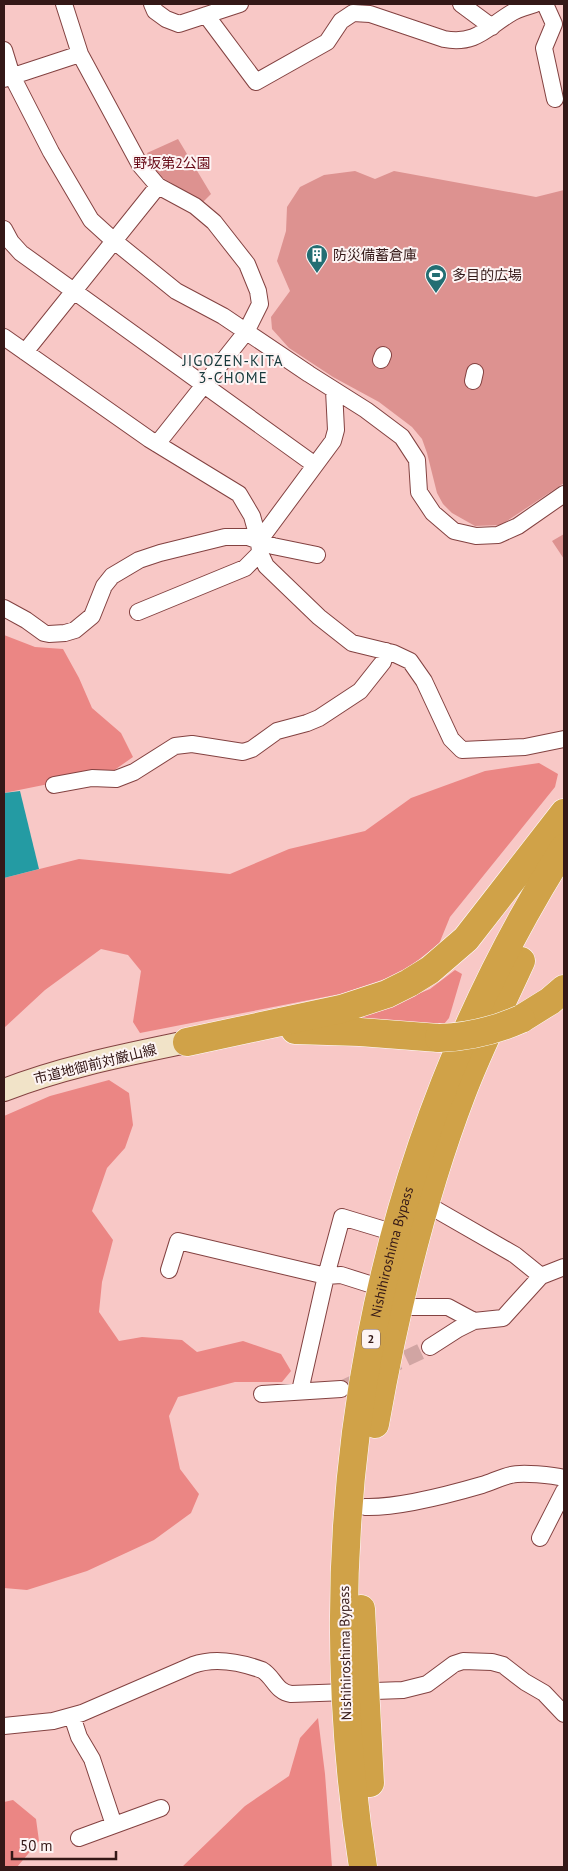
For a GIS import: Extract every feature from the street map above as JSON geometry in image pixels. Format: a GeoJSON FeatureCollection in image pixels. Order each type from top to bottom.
{"type":"FeatureCollection","features":[{"type":"Feature","properties":{"kind":"highway"},"geometry":{"type":"LineString","coordinates":[[187,1042],[364,1002],[387,994],[409,983],[430,970],[454,950],[474,929],[564,813]]}},
{"type":"Feature","properties":{"kind":"highway","name":"Nishihiroshima Bypass"},"geometry":{"type":"LineString","coordinates":[[363,1867],[352,1788],[355,1691],[365,1507],[396,1234],[418,1161],[456,1058],[498,966],[564,848]]}},
{"type":"Feature","properties":{"kind":"highway","name":"Nishihiroshima Bypass"},"geometry":{"type":"LineString","coordinates":[[381,1867],[355,1691],[344,1577],[349,1492],[364,1380],[390,1298],[424,1206],[462,1092],[524,954],[564,884]]}},
{"type":"Feature","properties":{"kind":"highway"},"geometry":{"type":"LineString","coordinates":[[187,1042],[230,1034],[316,1029],[439,1038],[472,1035],[505,1026],[521,1019],[557,995]]}},
{"type":"Feature","properties":{"kind":"street"},"geometry":{"type":"LineString","coordinates":[[64,4],[80,54],[140,165],[158,186],[194,206],[214,222],[247,264],[258,291],[260,304],[246,332],[157,444]]}},
{"type":"Feature","properties":{"kind":"street"},"geometry":{"type":"LineString","coordinates":[[152,4],[155,11],[166,19],[180,24],[240,4]]}},
{"type":"Feature","properties":{"kind":"street"},"geometry":{"type":"LineString","coordinates":[[462,4],[492,27]]}},
{"type":"Feature","properties":{"kind":"street"},"geometry":{"type":"LineString","coordinates":[[206,15],[256,82],[327,42],[341,21],[353,13],[370,14],[456,42],[472,39],[514,12],[535,4]]}},
{"type":"Feature","properties":{"kind":"street"},"geometry":{"type":"LineString","coordinates":[[545,4],[554,24],[544,48],[555,99]]}},
{"type":"Feature","properties":{"kind":"street"},"geometry":{"type":"LineString","coordinates":[[4,50],[8,78],[91,220],[176,290],[223,316],[366,410],[402,437],[417,460],[419,492],[432,513],[454,531],[476,536],[498,535],[518,526],[564,494]]}},
{"type":"Feature","properties":{"kind":"street"},"geometry":{"type":"LineString","coordinates":[[8,78],[80,54]]}},
{"type":"Feature","properties":{"kind":"street"},"geometry":{"type":"LineString","coordinates":[[25,352],[158,186]]}},
{"type":"Feature","properties":{"kind":"street"},"geometry":{"type":"LineString","coordinates":[[4,228],[11,242],[21,253],[315,465]]}},
{"type":"Feature","properties":{"kind":"street"},"geometry":{"type":"LineString","coordinates":[[4,337],[157,444],[239,494],[252,516],[259,547],[266,566],[336,632],[352,643],[386,651],[410,661],[424,681],[451,739],[462,750],[525,747],[564,739]]}},
{"type":"Feature","properties":{"kind":"street"},"geometry":{"type":"LineString","coordinates":[[145,613],[245,568],[333,441],[336,430],[334,390]]}},
{"type":"Feature","properties":{"kind":"street"},"geometry":{"type":"LineString","coordinates":[[4,608],[44,633],[65,633],[75,630],[92,616],[104,586],[120,570],[139,560],[182,546],[204,544],[226,537],[248,537],[259,547],[274,546],[317,555]]}},
{"type":"Feature","properties":{"kind":"street"},"geometry":{"type":"LineString","coordinates":[[54,786],[92,778],[116,779],[134,772],[175,746],[192,744],[243,752],[277,731],[318,718],[360,691],[383,662],[386,651]]}},
{"type":"Feature","properties":{"kind":"street","name":"市道地御前対厳山線"},"geometry":{"type":"LineString","coordinates":[[4,1090],[59,1071],[187,1042]]}},
{"type":"Feature","properties":{"kind":"street"},"geometry":{"type":"LineString","coordinates":[[424,1206],[435,1209],[515,1255],[541,1276]]}},
{"type":"Feature","properties":{"kind":"street"},"geometry":{"type":"LineString","coordinates":[[300,1391],[326,1276],[342,1217],[385,1230]]}},
{"type":"Feature","properties":{"kind":"street"},"geometry":{"type":"LineString","coordinates":[[169,1270],[178,1241],[326,1276],[341,1275],[390,1298],[448,1307],[474,1321]]}},
{"type":"Feature","properties":{"kind":"street"},"geometry":{"type":"LineString","coordinates":[[430,1347],[474,1321],[503,1318],[541,1276],[564,1267]]}},
{"type":"Feature","properties":{"kind":"street"},"geometry":{"type":"LineString","coordinates":[[262,1394],[341,1389]]}},
{"type":"Feature","properties":{"kind":"street"},"geometry":{"type":"LineString","coordinates":[[365,1507],[377,1507],[417,1500],[482,1485],[513,1474],[564,1478]]}},
{"type":"Feature","properties":{"kind":"street"},"geometry":{"type":"LineString","coordinates":[[540,1538],[564,1491]]}},
{"type":"Feature","properties":{"kind":"street"},"geometry":{"type":"LineString","coordinates":[[4,1726],[53,1721],[72,1716],[193,1665],[211,1661],[230,1662],[262,1670],[286,1693],[408,1689],[429,1683],[454,1664],[463,1661],[492,1662],[503,1665],[525,1682],[544,1693],[564,1714]]}},
{"type":"Feature","properties":{"kind":"street"},"geometry":{"type":"LineString","coordinates":[[72,1716],[78,1737],[92,1759],[114,1825]]}},
{"type":"Feature","properties":{"kind":"street"},"geometry":{"type":"LineString","coordinates":[[79,1838],[161,1808]]}},
{"type":"Feature","properties":{"kind":"green space","name":"野坂第2公園"},"geometry":{"type":"Polygon","coordinates":[[[178,139],[211,194],[203,202],[158,175],[147,153],[178,139]]]}},
{"type":"Feature","properties":{"kind":"green space"},"geometry":{"type":"Polygon","coordinates":[[[355,171],[375,179],[394,171],[536,197],[564,190],[564,483],[501,525],[475,526],[452,513],[443,504],[437,493],[422,439],[412,427],[379,402],[333,377],[289,348],[272,329],[271,317],[290,291],[277,261],[286,231],[287,207],[300,187],[324,175],[355,171]]]}},
{"type":"Feature","properties":{"kind":"green space"},"geometry":{"type":"Polygon","coordinates":[[[564,534],[564,559],[552,541],[564,534]]]}},
{"type":"Feature","properties":{"kind":"shaded area"},"geometry":{"type":"Polygon","coordinates":[[[4,635],[35,647],[63,649],[79,678],[92,708],[121,733],[133,757],[113,771],[4,793],[4,635]]]}},
{"type":"Feature","properties":{"kind":"shaded area"},"geometry":{"type":"Polygon","coordinates":[[[539,763],[558,774],[555,787],[450,917],[439,944],[400,974],[340,994],[140,1033],[133,1022],[141,971],[128,955],[101,949],[45,990],[4,1028],[4,878],[79,859],[230,874],[289,849],[365,831],[411,798],[485,771],[539,763]]]}},
{"type":"Feature","properties":{"kind":"shaded area"},"geometry":{"type":"Polygon","coordinates":[[[455,970],[462,974],[449,1018],[444,1024],[362,1020],[362,1013],[387,1007],[430,989],[455,970]]]}},
{"type":"Feature","properties":{"kind":"shaded area"},"geometry":{"type":"Polygon","coordinates":[[[109,1080],[129,1093],[133,1125],[125,1148],[107,1168],[92,1211],[113,1240],[102,1282],[99,1312],[119,1341],[142,1337],[182,1340],[197,1352],[243,1341],[281,1354],[291,1371],[282,1382],[235,1382],[178,1397],[169,1416],[180,1469],[199,1494],[191,1513],[154,1540],[87,1571],[27,1590],[4,1588],[4,1116],[50,1096],[109,1080]]]}},
{"type":"Feature","properties":{"kind":"shaded area"},"geometry":{"type":"Polygon","coordinates":[[[318,1718],[325,1774],[332,1867],[182,1867],[245,1806],[289,1776],[300,1738],[318,1718]]]}},
{"type":"Feature","properties":{"kind":"shaded area"},"geometry":{"type":"Polygon","coordinates":[[[13,1800],[36,1819],[39,1841],[17,1867],[4,1867],[4,1802],[13,1800]]]}},
{"type":"Feature","properties":{"kind":"water"},"geometry":{"type":"Polygon","coordinates":[[[20,791],[39,869],[4,878],[4,793],[20,791]]]}},
{"type":"Feature","properties":{"kind":"tunnel"},"geometry":{"type":"LineString","coordinates":[[341,1389],[430,1347]]}},
{"type":"Feature","properties":{"kind":"place","name":"防災備蓄倉庫"},"geometry":{"type":"Point","coordinates":[317,274]}},
{"type":"Feature","properties":{"kind":"place","name":"多目的広場"},"geometry":{"type":"Point","coordinates":[436,294]}},
{"type":"Feature","properties":{"kind":"district","name":"JIGOZEN-KITA 3-CHOME"},"geometry":{"type":"Point","coordinates":[233,370]}}]}
